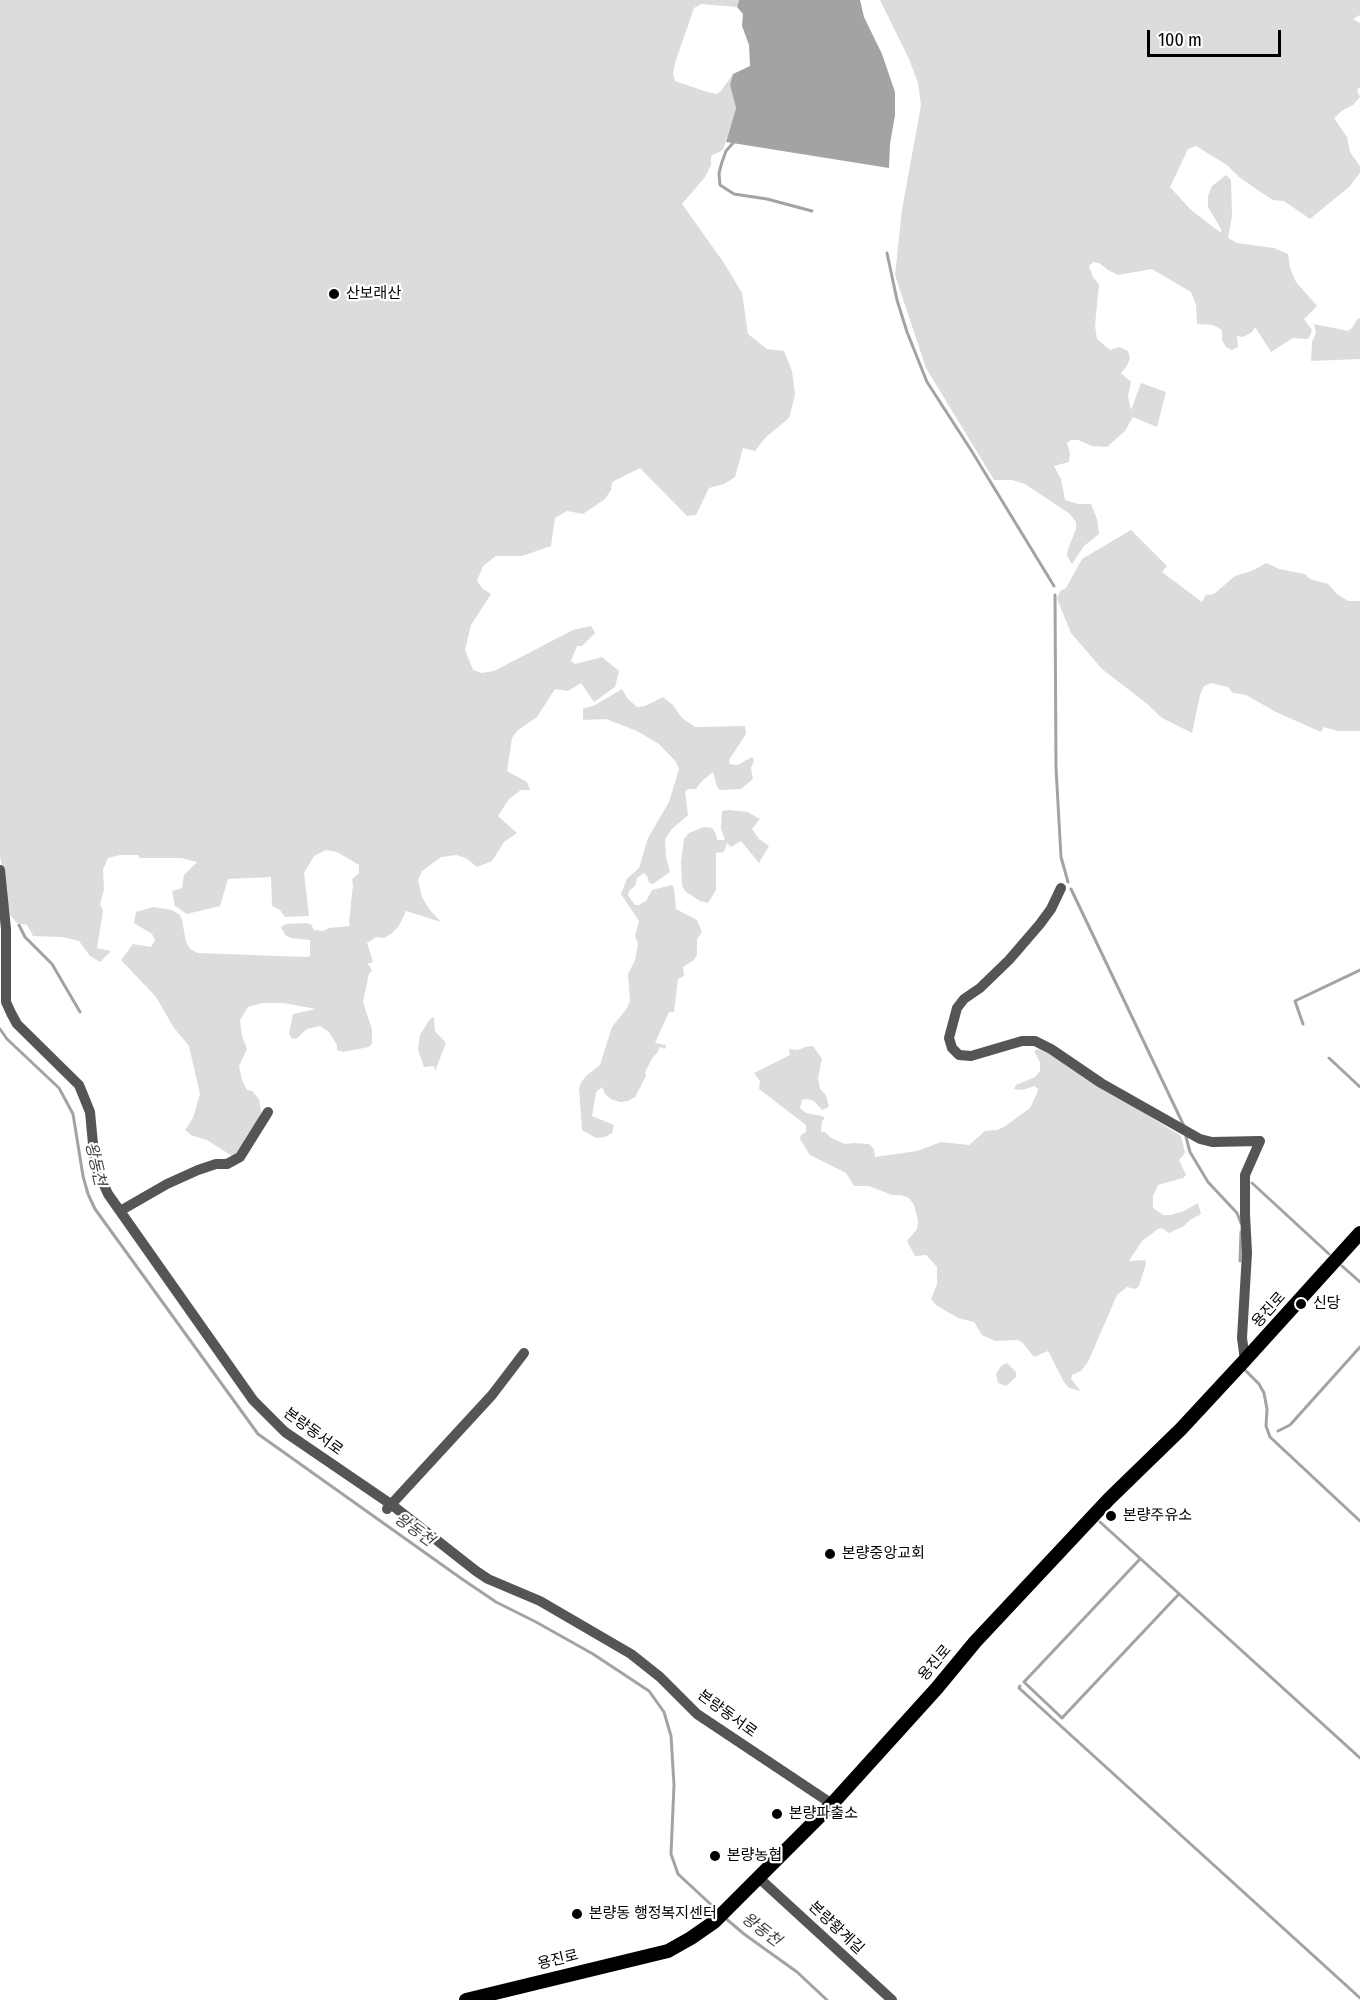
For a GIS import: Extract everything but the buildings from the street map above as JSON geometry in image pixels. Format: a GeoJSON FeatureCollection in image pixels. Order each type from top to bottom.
{"type":"FeatureCollection","features":[{"type":"Feature","properties":{"kind":"main road","name":"용진로"},"geometry":{"type":"LineString","coordinates":[[466,2000],[668,1951],[717,1919],[832,1804],[937,1688],[975,1642],[1109,1499],[1181,1429],[1360,1233]]}},
{"type":"Feature","properties":{"kind":"street","name":"본량동서로"},"geometry":{"type":"LineString","coordinates":[[0,870],[6,917],[6,1002],[17,1024],[79,1085],[90,1112],[96,1165],[108,1194],[240,1383],[271,1420],[488,1579],[540,1601],[631,1654],[653,1671],[697,1714],[832,1804]]}},
{"type":"Feature","properties":{"kind":"street"},"geometry":{"type":"LineString","coordinates":[[1061,888],[1051,909],[1010,960],[980,988],[964,999],[957,1008],[950,1038],[952,1048],[959,1054],[971,1056],[1022,1041],[1035,1041],[1051,1049],[1101,1083],[1200,1139],[1212,1142],[1260,1141],[1245,1175],[1247,1253],[1242,1338],[1245,1360]]}},
{"type":"Feature","properties":{"kind":"street"},"geometry":{"type":"LineString","coordinates":[[120,1211],[166,1184],[198,1170],[216,1164],[227,1164],[240,1157],[268,1112]]}},
{"type":"Feature","properties":{"kind":"street"},"geometry":{"type":"LineString","coordinates":[[389,1507],[492,1395],[524,1353]]}},
{"type":"Feature","properties":{"kind":"street","name":"본량황계길"},"geometry":{"type":"LineString","coordinates":[[759,1878],[892,2000]]}},
{"type":"Feature","properties":{"kind":"shaded area"},"geometry":{"type":"Polygon","coordinates":[[[0,0],[739,0],[737,7],[702,4],[694,8],[675,63],[673,74],[675,81],[717,94],[733,74],[730,85],[736,108],[723,150],[711,156],[711,165],[705,177],[682,204],[724,263],[742,293],[748,334],[767,349],[784,351],[792,371],[795,395],[789,418],[765,438],[755,451],[743,448],[735,477],[724,484],[709,488],[696,515],[687,516],[640,468],[612,482],[611,490],[605,499],[583,514],[567,511],[555,518],[551,546],[522,556],[496,556],[483,566],[477,581],[491,594],[471,625],[465,650],[473,670],[482,673],[494,671],[573,630],[591,626],[595,633],[582,646],[577,646],[571,661],[575,664],[602,657],[619,671],[615,687],[594,702],[581,683],[568,691],[555,689],[537,717],[518,730],[512,738],[507,771],[527,782],[530,790],[521,790],[509,799],[498,816],[517,833],[504,842],[492,861],[477,867],[466,858],[456,855],[441,857],[422,871],[418,880],[422,897],[441,922],[406,911],[399,926],[391,934],[384,938],[376,937],[367,943],[373,962],[367,964],[372,971],[369,974],[363,1002],[372,1029],[372,1044],[369,1047],[343,1052],[337,1050],[337,1045],[329,1032],[320,1026],[307,1029],[296,1039],[291,1038],[289,1033],[293,1014],[316,1009],[284,1003],[262,1003],[248,1007],[240,1020],[242,1036],[247,1049],[239,1066],[247,1090],[252,1091],[259,1099],[261,1111],[260,1118],[237,1155],[232,1156],[207,1140],[191,1135],[185,1130],[193,1118],[200,1094],[189,1046],[174,1028],[156,997],[121,960],[133,944],[151,947],[155,940],[152,934],[134,923],[136,912],[153,907],[172,910],[180,915],[186,942],[190,949],[198,953],[306,957],[310,956],[310,940],[291,938],[285,935],[281,927],[286,924],[305,923],[311,924],[314,930],[323,931],[329,928],[350,926],[352,879],[359,873],[359,865],[337,852],[326,850],[314,856],[304,873],[309,916],[285,917],[280,910],[272,906],[271,877],[228,879],[220,906],[187,914],[175,906],[172,891],[182,888],[184,875],[197,862],[181,858],[140,858],[138,855],[108,858],[103,870],[104,890],[100,904],[103,911],[97,948],[111,951],[100,962],[90,956],[79,941],[62,937],[33,936],[27,925],[17,923],[10,915],[0,856],[0,0]]]}},
{"type":"Feature","properties":{"kind":"shaded area"},"geometry":{"type":"Polygon","coordinates":[[[739,0],[860,0],[864,17],[882,54],[895,92],[895,115],[889,168],[726,142],[736,108],[730,85],[733,74],[750,66],[749,45],[742,26],[743,14],[737,7],[739,0]]]}},
{"type":"Feature","properties":{"kind":"shaded area"},"geometry":{"type":"Polygon","coordinates":[[[880,0],[1360,0],[1360,15],[1353,19],[1360,23],[1360,87],[1357,90],[1360,97],[1353,105],[1334,118],[1347,137],[1350,152],[1360,166],[1360,173],[1349,187],[1310,219],[1284,201],[1273,200],[1262,193],[1239,177],[1227,165],[1196,146],[1188,149],[1170,187],[1191,210],[1221,233],[1208,207],[1208,196],[1212,186],[1226,175],[1231,180],[1232,216],[1228,238],[1237,243],[1274,248],[1288,254],[1290,268],[1296,282],[1317,306],[1304,319],[1312,330],[1309,338],[1293,338],[1271,352],[1255,327],[1252,332],[1243,337],[1237,336],[1238,347],[1232,350],[1226,347],[1222,340],[1222,330],[1213,325],[1197,324],[1196,305],[1191,292],[1152,269],[1118,275],[1099,263],[1093,262],[1089,266],[1093,277],[1099,284],[1095,326],[1097,339],[1110,350],[1119,347],[1128,351],[1130,358],[1121,373],[1131,382],[1128,396],[1131,410],[1141,383],[1166,392],[1157,427],[1133,417],[1125,431],[1107,447],[1092,446],[1078,440],[1071,440],[1067,443],[1070,453],[1069,462],[1054,466],[1061,479],[1065,500],[1078,504],[1091,504],[1097,519],[1099,534],[1084,546],[1072,564],[1067,556],[1076,522],[1070,514],[1025,484],[1012,480],[994,480],[926,368],[895,275],[902,210],[921,105],[918,83],[909,59],[880,0]]]}},
{"type":"Feature","properties":{"kind":"shaded area"},"geometry":{"type":"Polygon","coordinates":[[[1358,318],[1360,319],[1360,359],[1311,361],[1312,342],[1316,333],[1314,324],[1348,331],[1358,318]]]}},
{"type":"Feature","properties":{"kind":"shaded area"},"geometry":{"type":"Polygon","coordinates":[[[1131,530],[1167,566],[1162,572],[1202,602],[1206,595],[1214,594],[1235,576],[1254,570],[1266,563],[1279,569],[1305,574],[1310,579],[1328,584],[1348,601],[1360,601],[1360,731],[1337,731],[1324,727],[1321,732],[1276,712],[1246,695],[1233,693],[1228,687],[1211,683],[1204,686],[1200,695],[1192,733],[1162,718],[1102,669],[1071,633],[1057,599],[1060,591],[1066,588],[1082,559],[1131,530]]]}},
{"type":"Feature","properties":{"kind":"shaded area"},"geometry":{"type":"Polygon","coordinates":[[[622,689],[637,707],[645,706],[663,697],[673,705],[682,718],[695,727],[745,726],[746,734],[729,760],[730,764],[738,765],[752,757],[754,760],[751,768],[753,779],[741,789],[720,790],[713,772],[696,789],[688,789],[685,792],[688,815],[672,829],[665,839],[670,872],[653,884],[649,883],[644,873],[637,878],[635,886],[629,891],[628,895],[635,905],[639,905],[646,901],[652,890],[672,885],[676,909],[697,920],[702,932],[697,939],[697,954],[694,960],[683,967],[684,976],[678,979],[674,1012],[669,1012],[655,1043],[666,1045],[665,1049],[660,1047],[653,1057],[635,1097],[620,1102],[605,1094],[602,1087],[596,1092],[592,1116],[614,1125],[612,1133],[596,1138],[582,1130],[579,1088],[587,1075],[600,1065],[612,1027],[630,1001],[628,974],[635,960],[638,944],[635,936],[639,921],[621,894],[627,879],[639,868],[648,838],[669,802],[679,769],[676,762],[659,744],[637,731],[606,719],[583,720],[583,709],[595,705],[622,689]]]}},
{"type":"Feature","properties":{"kind":"shaded area"},"geometry":{"type":"Polygon","coordinates":[[[722,811],[748,812],[760,819],[752,829],[759,839],[769,846],[759,863],[741,841],[731,847],[727,843],[724,852],[716,853],[716,890],[708,903],[700,901],[686,892],[682,886],[681,861],[684,839],[689,833],[704,827],[712,828],[717,840],[725,840],[721,829],[722,811]]]}},
{"type":"Feature","properties":{"kind":"shaded area"},"geometry":{"type":"Polygon","coordinates":[[[434,1017],[435,1031],[446,1043],[435,1071],[434,1066],[424,1067],[418,1050],[420,1035],[430,1019],[434,1017]]]}},
{"type":"Feature","properties":{"kind":"shaded area"},"geometry":{"type":"Polygon","coordinates":[[[813,1046],[822,1059],[818,1078],[820,1089],[826,1095],[829,1107],[822,1110],[814,1101],[806,1099],[802,1100],[800,1108],[806,1113],[825,1118],[822,1121],[821,1132],[845,1144],[869,1144],[874,1149],[875,1157],[917,1151],[941,1142],[969,1145],[985,1131],[1004,1127],[1030,1108],[1037,1093],[1038,1089],[1035,1086],[1022,1090],[1014,1089],[1016,1085],[1035,1077],[1040,1071],[1040,1062],[1034,1051],[1038,1049],[1181,1136],[1185,1153],[1179,1160],[1186,1175],[1183,1178],[1158,1185],[1153,1196],[1153,1208],[1163,1215],[1171,1215],[1198,1203],[1201,1214],[1169,1233],[1162,1228],[1158,1229],[1142,1241],[1129,1261],[1145,1260],[1146,1264],[1139,1286],[1136,1289],[1127,1287],[1117,1295],[1088,1362],[1081,1371],[1072,1375],[1071,1379],[1081,1391],[1069,1388],[1064,1382],[1048,1351],[1034,1357],[1022,1342],[1017,1340],[995,1341],[982,1335],[974,1322],[958,1318],[936,1305],[931,1299],[937,1284],[937,1267],[926,1255],[915,1256],[907,1241],[917,1229],[918,1221],[914,1205],[909,1198],[892,1195],[869,1186],[854,1186],[846,1173],[810,1155],[800,1139],[801,1135],[806,1132],[806,1125],[759,1089],[760,1081],[754,1073],[790,1055],[789,1049],[798,1050],[813,1046]]]}},
{"type":"Feature","properties":{"kind":"shaded area"},"geometry":{"type":"Polygon","coordinates":[[[1007,1363],[1016,1372],[1016,1377],[1006,1386],[998,1383],[996,1374],[1001,1366],[1007,1363]]]}},
{"type":"Feature","properties":{"kind":"waterway"},"geometry":{"type":"LineString","coordinates":[[733,143],[726,151],[722,162],[719,173],[720,185],[734,194],[767,199],[812,211]]}},
{"type":"Feature","properties":{"kind":"waterway"},"geometry":{"type":"LineString","coordinates":[[887,253],[897,300],[927,382],[1054,586]]}},
{"type":"Feature","properties":{"kind":"waterway"},"geometry":{"type":"LineString","coordinates":[[1055,595],[1056,768],[1061,857],[1068,882]]}},
{"type":"Feature","properties":{"kind":"waterway"},"geometry":{"type":"LineString","coordinates":[[1071,889],[1184,1126]]}},
{"type":"Feature","properties":{"kind":"waterway"},"geometry":{"type":"LineString","coordinates":[[19,925],[25,937],[52,964],[80,1012]]}},
{"type":"Feature","properties":{"kind":"waterway"},"geometry":{"type":"LineString","coordinates":[[1303,1024],[1295,1001],[1360,970]]}},
{"type":"Feature","properties":{"kind":"waterway","name":"왕동천"},"geometry":{"type":"LineString","coordinates":[[0,1029],[7,1039],[59,1088],[73,1114],[83,1176],[95,1209],[258,1434],[496,1602],[593,1654],[649,1691],[664,1712],[671,1736],[674,1785],[671,1854],[678,1874],[719,1912]]}},
{"type":"Feature","properties":{"kind":"waterway"},"geometry":{"type":"LineString","coordinates":[[1329,1058],[1360,1087]]}},
{"type":"Feature","properties":{"kind":"waterway"},"geometry":{"type":"LineString","coordinates":[[1186,1137],[1190,1152],[1208,1182],[1237,1213],[1241,1223]]}},
{"type":"Feature","properties":{"kind":"waterway"},"geometry":{"type":"LineString","coordinates":[[1252,1183],[1329,1254]]}},
{"type":"Feature","properties":{"kind":"waterway"},"geometry":{"type":"LineString","coordinates":[[1240,1261],[1241,1232]]}},
{"type":"Feature","properties":{"kind":"waterway"},"geometry":{"type":"LineString","coordinates":[[1342,1266],[1360,1282]]}},
{"type":"Feature","properties":{"kind":"waterway"},"geometry":{"type":"LineString","coordinates":[[1278,1431],[1290,1425],[1360,1347]]}},
{"type":"Feature","properties":{"kind":"waterway"},"geometry":{"type":"LineString","coordinates":[[1245,1370],[1259,1384],[1264,1393],[1267,1409],[1266,1426],[1270,1437],[1360,1521]]}},
{"type":"Feature","properties":{"kind":"waterway"},"geometry":{"type":"LineString","coordinates":[[1100,1522],[1360,1758]]}},
{"type":"Feature","properties":{"kind":"waterway"},"geometry":{"type":"LineString","coordinates":[[1140,1559],[1024,1682],[1062,1718],[1178,1595]]}},
{"type":"Feature","properties":{"kind":"waterway"},"geometry":{"type":"LineString","coordinates":[[1020,1686],[1019,1688],[1360,1998]]}},
{"type":"Feature","properties":{"kind":"waterway","name":"왕동천"},"geometry":{"type":"LineString","coordinates":[[724,1917],[797,1972],[827,2000]]}},
{"type":"Feature","properties":{"kind":"place","name":"산보래산"},"geometry":{"type":"Point","coordinates":[334,294]}},
{"type":"Feature","properties":{"kind":"place","name":"신당"},"geometry":{"type":"Point","coordinates":[1301,1304]}},
{"type":"Feature","properties":{"kind":"place","name":"본량주유소"},"geometry":{"type":"Point","coordinates":[1111,1516]}},
{"type":"Feature","properties":{"kind":"place","name":"본량중앙교회"},"geometry":{"type":"Point","coordinates":[830,1554]}},
{"type":"Feature","properties":{"kind":"place","name":"본량파출소"},"geometry":{"type":"Point","coordinates":[777,1814]}},
{"type":"Feature","properties":{"kind":"place","name":"본량농협"},"geometry":{"type":"Point","coordinates":[715,1856]}},
{"type":"Feature","properties":{"kind":"place","name":"본량동 행정복지센터"},"geometry":{"type":"Point","coordinates":[577,1914]}}]}
